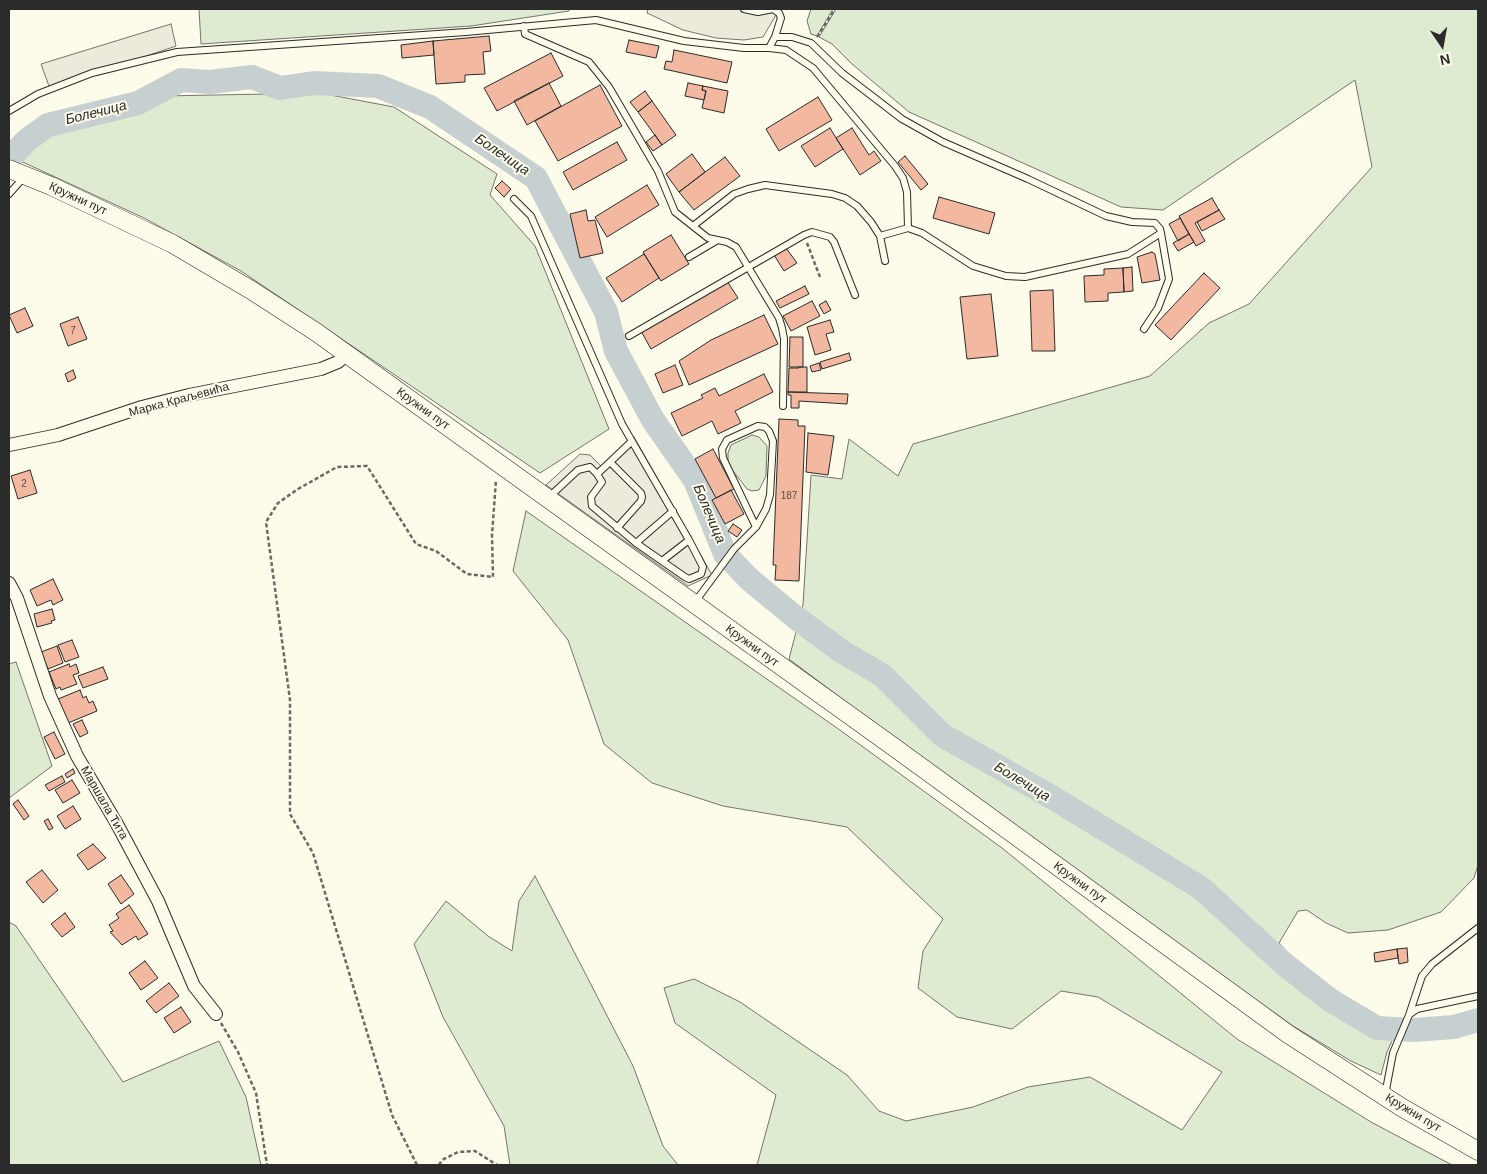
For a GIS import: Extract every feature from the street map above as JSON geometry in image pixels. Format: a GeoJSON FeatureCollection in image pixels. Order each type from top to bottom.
{"type":"FeatureCollection","features":[{"type":"Feature","properties":{"kind":"main road","name":"Кружни пут"},"geometry":{"type":"LineString","coordinates":[[18,172],[98,208],[200,259],[274,305],[347,354],[693,604],[891,744],[1288,1034],[1384,1096],[1478,1151]]}},
{"type":"Feature","properties":{"kind":"street","name":"Марка Краљевића"},"geometry":{"type":"LineString","coordinates":[[9,445],[58,435],[180,398],[328,367],[347,354]]}},
{"type":"Feature","properties":{"kind":"street","name":"Маршала Тита"},"geometry":{"type":"LineString","coordinates":[[9,584],[20,606],[50,696],[77,756],[117,824],[158,901],[194,986],[216,1014]]}},
{"type":"Feature","properties":{"kind":"lane"},"geometry":{"type":"LineString","coordinates":[[744,9],[758,12],[780,11],[781,18],[769,48]]}},
{"type":"Feature","properties":{"kind":"lane"},"geometry":{"type":"LineString","coordinates":[[9,111],[38,94],[92,74],[177,52],[596,20],[684,41],[744,48],[786,50],[813,68],[903,178],[907,192],[908,228]]}},
{"type":"Feature","properties":{"kind":"lane"},"geometry":{"type":"LineString","coordinates":[[524,26],[525,34],[589,62],[609,87],[658,171],[675,212],[716,241],[727,242],[736,247],[779,318],[782,328],[784,340],[783,406]]}},
{"type":"Feature","properties":{"kind":"lane"},"geometry":{"type":"LineString","coordinates":[[775,37],[792,37],[810,43],[842,73],[902,119],[943,142],[1028,178],[1106,216],[1132,222],[1155,223],[1160,228],[1169,279],[1158,308],[1144,329]]}},
{"type":"Feature","properties":{"kind":"lane"},"geometry":{"type":"LineString","coordinates":[[9,194],[18,172]]}},
{"type":"Feature","properties":{"kind":"lane"},"geometry":{"type":"LineString","coordinates":[[694,226],[734,194],[765,185],[832,194],[845,198],[857,206],[871,222],[880,236],[886,261]]}},
{"type":"Feature","properties":{"kind":"lane"},"geometry":{"type":"LineString","coordinates":[[514,199],[531,216],[631,442],[689,540],[703,567],[701,574],[689,579],[636,543],[592,506],[591,497],[602,482],[590,468],[578,470],[547,498]]}},
{"type":"Feature","properties":{"kind":"lane"},"geometry":{"type":"LineString","coordinates":[[880,236],[908,228],[922,234],[973,266],[1006,276],[1025,277],[1128,254],[1160,233]]}},
{"type":"Feature","properties":{"kind":"lane"},"geometry":{"type":"LineString","coordinates":[[629,336],[748,266],[812,232],[830,236],[855,296]]}},
{"type":"Feature","properties":{"kind":"lane"},"geometry":{"type":"LineString","coordinates":[[689,258],[716,241]]}},
{"type":"Feature","properties":{"kind":"lane"},"geometry":{"type":"LineString","coordinates":[[693,604],[718,573],[734,549],[756,527],[766,509],[770,495],[773,441],[765,427],[758,426],[727,440],[722,448],[723,458],[756,527]]}},
{"type":"Feature","properties":{"kind":"lane"},"geometry":{"type":"LineString","coordinates":[[597,474],[631,442]]}},
{"type":"Feature","properties":{"kind":"lane"},"geometry":{"type":"LineString","coordinates":[[610,462],[642,497],[641,502],[617,528]]}},
{"type":"Feature","properties":{"kind":"lane"},"geometry":{"type":"LineString","coordinates":[[636,543],[673,511]]}},
{"type":"Feature","properties":{"kind":"lane"},"geometry":{"type":"LineString","coordinates":[[662,561],[689,540]]}},
{"type":"Feature","properties":{"kind":"lane"},"geometry":{"type":"LineString","coordinates":[[1384,1096],[1393,1053],[1409,1015],[1422,976],[1432,964],[1478,928]]}},
{"type":"Feature","properties":{"kind":"lane"},"geometry":{"type":"LineString","coordinates":[[1409,1015],[1417,1009],[1478,996]]}},
{"type":"Feature","properties":{"kind":"path"},"geometry":{"type":"LineString","coordinates":[[810,43],[822,32],[835,9]]}},
{"type":"Feature","properties":{"kind":"path"},"geometry":{"type":"LineString","coordinates":[[804,235],[820,277]]}},
{"type":"Feature","properties":{"kind":"path"},"geometry":{"type":"LineString","coordinates":[[417,1165],[392,1115],[313,853],[290,814],[290,700],[266,522],[278,503],[298,489],[337,467],[367,466],[416,544],[436,551],[467,574],[493,577],[494,486],[500,464]]}},
{"type":"Feature","properties":{"kind":"path"},"geometry":{"type":"LineString","coordinates":[[216,1014],[238,1052],[256,1093],[267,1165]]}},
{"type":"Feature","properties":{"kind":"path"},"geometry":{"type":"LineString","coordinates":[[439,1165],[442,1160],[458,1152],[475,1151],[497,1165]]}},
{"type":"Feature","properties":{"kind":"green space"},"geometry":{"type":"Polygon","coordinates":[[[199,9],[569,9],[569,11],[471,26],[201,44],[199,9]]]}},
{"type":"Feature","properties":{"kind":"green space"},"geometry":{"type":"Polygon","coordinates":[[[811,9],[833,9],[817,36],[811,34],[807,21],[811,9]]]}},
{"type":"Feature","properties":{"kind":"green space"},"geometry":{"type":"Polygon","coordinates":[[[836,9],[1478,9],[1478,865],[1474,878],[1441,912],[1388,930],[1348,933],[1326,923],[1307,910],[1298,911],[1279,943],[1305,974],[1381,1023],[1401,1021],[1387,1052],[1381,1075],[1351,1061],[1293,1026],[989,810],[789,659],[803,605],[811,475],[842,479],[849,439],[898,476],[913,444],[1150,376],[1209,323],[1249,304],[1372,167],[1355,80],[1163,210],[1121,207],[909,112],[852,64],[832,44],[819,37],[836,9]]]}},
{"type":"Feature","properties":{"kind":"green space"},"geometry":{"type":"Polygon","coordinates":[[[320,93],[394,107],[497,174],[490,195],[535,246],[609,429],[540,473],[241,271],[144,218],[14,158],[60,131],[112,121],[162,96],[320,93]]]}},
{"type":"Feature","properties":{"kind":"green space"},"geometry":{"type":"Polygon","coordinates":[[[752,435],[759,437],[767,446],[766,476],[759,490],[752,491],[747,489],[733,471],[728,462],[728,453],[731,445],[752,435]]]}},
{"type":"Feature","properties":{"kind":"green space"},"geometry":{"type":"Polygon","coordinates":[[[526,511],[837,728],[1002,848],[1237,1039],[1371,1122],[1452,1165],[757,1165],[776,1095],[675,1023],[664,988],[694,979],[740,1002],[847,1075],[879,1111],[906,1121],[973,1107],[1028,1087],[1090,1077],[1182,1130],[1222,1072],[1098,997],[1061,991],[1012,1029],[957,1017],[918,988],[923,951],[943,919],[847,827],[723,806],[652,783],[604,744],[568,640],[513,571],[526,511]]]}},
{"type":"Feature","properties":{"kind":"green space"},"geometry":{"type":"Polygon","coordinates":[[[16,662],[52,766],[9,798],[9,664],[16,662]]]}},
{"type":"Feature","properties":{"kind":"green space"},"geometry":{"type":"Polygon","coordinates":[[[535,876],[633,1066],[663,1146],[678,1165],[510,1165],[504,1126],[443,1017],[414,944],[446,901],[488,936],[512,951],[519,901],[535,876]]]}},
{"type":"Feature","properties":{"kind":"green space"},"geometry":{"type":"Polygon","coordinates":[[[9,922],[16,926],[123,1082],[219,1041],[246,1097],[261,1165],[9,1165],[9,922]]]}},
{"type":"Feature","properties":{"kind":"shaded area"},"geometry":{"type":"Polygon","coordinates":[[[648,9],[771,9],[776,15],[763,37],[744,40],[716,38],[683,30],[647,13],[648,9]]]}},
{"type":"Feature","properties":{"kind":"shaded area"},"geometry":{"type":"Polygon","coordinates":[[[171,24],[176,46],[50,89],[41,64],[171,24]]]}},
{"type":"Feature","properties":{"kind":"shaded area"},"geometry":{"type":"Polygon","coordinates":[[[634,437],[712,575],[688,586],[546,485],[580,454],[590,455],[601,466],[634,437]]]}},
{"type":"Feature","properties":{"kind":"building"},"geometry":{"type":"Polygon","coordinates":[[[489,36],[491,51],[483,52],[485,74],[465,75],[465,82],[436,84],[433,41],[489,36]]]}},
{"type":"Feature","properties":{"kind":"building"},"geometry":{"type":"Polygon","coordinates":[[[629,40],[659,46],[656,58],[626,52],[629,40]]]}},
{"type":"Feature","properties":{"kind":"building"},"geometry":{"type":"Polygon","coordinates":[[[433,41],[434,55],[402,58],[401,45],[433,41]]]}},
{"type":"Feature","properties":{"kind":"building"},"geometry":{"type":"Polygon","coordinates":[[[674,50],[732,62],[727,83],[664,69],[666,61],[672,62],[674,50]]]}},
{"type":"Feature","properties":{"kind":"building"},"geometry":{"type":"Polygon","coordinates":[[[551,53],[563,76],[497,111],[484,88],[551,53]]]}},
{"type":"Feature","properties":{"kind":"building"},"geometry":{"type":"Polygon","coordinates":[[[549,83],[561,106],[527,125],[514,101],[549,83]]]}},
{"type":"Feature","properties":{"kind":"building"},"geometry":{"type":"Polygon","coordinates":[[[688,83],[703,86],[702,90],[706,91],[704,100],[685,96],[688,83]]]}},
{"type":"Feature","properties":{"kind":"building"},"geometry":{"type":"Polygon","coordinates":[[[600,85],[622,126],[558,161],[535,121],[600,85]]]}},
{"type":"Feature","properties":{"kind":"building"},"geometry":{"type":"Polygon","coordinates":[[[703,86],[728,91],[724,113],[702,108],[706,91],[702,90],[703,86]]]}},
{"type":"Feature","properties":{"kind":"building"},"geometry":{"type":"Polygon","coordinates":[[[645,91],[652,101],[638,112],[630,102],[645,91]]]}},
{"type":"Feature","properties":{"kind":"building"},"geometry":{"type":"Polygon","coordinates":[[[818,97],[832,120],[779,151],[766,129],[818,97]]]}},
{"type":"Feature","properties":{"kind":"building"},"geometry":{"type":"Polygon","coordinates":[[[652,101],[676,135],[662,145],[638,112],[652,101]]]}},
{"type":"Feature","properties":{"kind":"building"},"geometry":{"type":"Polygon","coordinates":[[[830,128],[843,149],[815,167],[801,146],[830,128]]]}},
{"type":"Feature","properties":{"kind":"building"},"geometry":{"type":"Polygon","coordinates":[[[852,128],[869,155],[874,151],[881,161],[860,175],[836,138],[852,128]]]}},
{"type":"Feature","properties":{"kind":"building"},"geometry":{"type":"Polygon","coordinates":[[[655,135],[662,145],[653,151],[646,142],[655,135]]]}},
{"type":"Feature","properties":{"kind":"building"},"geometry":{"type":"Polygon","coordinates":[[[617,142],[627,160],[573,190],[563,172],[617,142]]]}},
{"type":"Feature","properties":{"kind":"building"},"geometry":{"type":"Polygon","coordinates":[[[692,154],[705,172],[679,192],[666,174],[692,154]]]}},
{"type":"Feature","properties":{"kind":"building"},"geometry":{"type":"Polygon","coordinates":[[[905,156],[928,184],[921,190],[898,162],[905,156]]]}},
{"type":"Feature","properties":{"kind":"building"},"geometry":{"type":"Polygon","coordinates":[[[725,157],[740,176],[694,210],[679,192],[725,157]]]}},
{"type":"Feature","properties":{"kind":"building"},"geometry":{"type":"Polygon","coordinates":[[[502,181],[511,189],[504,197],[495,188],[502,181]]]}},
{"type":"Feature","properties":{"kind":"building"},"geometry":{"type":"Polygon","coordinates":[[[647,185],[659,205],[607,237],[595,217],[647,185]]]}},
{"type":"Feature","properties":{"kind":"building"},"geometry":{"type":"Polygon","coordinates":[[[939,197],[995,213],[989,234],[933,218],[939,197]]]}},
{"type":"Feature","properties":{"kind":"building"},"geometry":{"type":"Polygon","coordinates":[[[1212,198],[1219,210],[1195,223],[1205,241],[1196,246],[1179,216],[1212,198]]]}},
{"type":"Feature","properties":{"kind":"building"},"geometry":{"type":"Polygon","coordinates":[[[586,210],[588,221],[595,220],[603,253],[580,258],[570,214],[586,210]]]}},
{"type":"Feature","properties":{"kind":"building"},"geometry":{"type":"Polygon","coordinates":[[[1219,210],[1225,219],[1202,231],[1197,222],[1219,210]]]}},
{"type":"Feature","properties":{"kind":"building"},"geometry":{"type":"Polygon","coordinates":[[[1180,218],[1189,234],[1178,241],[1169,224],[1180,218]]]}},
{"type":"Feature","properties":{"kind":"building"},"geometry":{"type":"Polygon","coordinates":[[[1189,234],[1194,242],[1178,251],[1173,243],[1189,234]]]}},
{"type":"Feature","properties":{"kind":"building"},"geometry":{"type":"Polygon","coordinates":[[[671,235],[689,264],[661,281],[643,252],[671,235]]]}},
{"type":"Feature","properties":{"kind":"building"},"geometry":{"type":"Polygon","coordinates":[[[786,248],[797,263],[784,271],[774,255],[786,248]]]}},
{"type":"Feature","properties":{"kind":"building"},"geometry":{"type":"Polygon","coordinates":[[[1152,252],[1155,254],[1160,280],[1142,283],[1137,257],[1152,252]]]}},
{"type":"Feature","properties":{"kind":"building"},"geometry":{"type":"Polygon","coordinates":[[[644,254],[659,278],[622,302],[606,278],[644,254]]]}},
{"type":"Feature","properties":{"kind":"building"},"geometry":{"type":"Polygon","coordinates":[[[1132,267],[1133,291],[1124,292],[1123,268],[1132,267]]]}},
{"type":"Feature","properties":{"kind":"building"},"geometry":{"type":"Polygon","coordinates":[[[1123,268],[1124,292],[1108,293],[1108,301],[1085,302],[1084,276],[1104,275],[1104,269],[1123,268]]]}},
{"type":"Feature","properties":{"kind":"building"},"geometry":{"type":"Polygon","coordinates":[[[1204,273],[1220,288],[1171,340],[1155,325],[1204,273]]]}},
{"type":"Feature","properties":{"kind":"building"},"geometry":{"type":"Polygon","coordinates":[[[727,281],[738,298],[651,349],[641,331],[727,281]]]}},
{"type":"Feature","properties":{"kind":"building"},"geometry":{"type":"Polygon","coordinates":[[[805,286],[809,294],[780,308],[776,301],[805,286]]]}},
{"type":"Feature","properties":{"kind":"building"},"geometry":{"type":"Polygon","coordinates":[[[1053,290],[1055,351],[1032,351],[1030,291],[1053,290]]]}},
{"type":"Feature","properties":{"kind":"building"},"geometry":{"type":"Polygon","coordinates":[[[991,294],[998,356],[967,359],[960,297],[991,294]]]}},
{"type":"Feature","properties":{"kind":"building"},"geometry":{"type":"Polygon","coordinates":[[[812,301],[820,316],[791,331],[783,316],[812,301]]]}},
{"type":"Feature","properties":{"kind":"building"},"geometry":{"type":"Polygon","coordinates":[[[826,301],[831,310],[824,314],[819,305],[826,301]]]}},
{"type":"Feature","properties":{"kind":"building"},"geometry":{"type":"Polygon","coordinates":[[[25,308],[33,326],[17,333],[9,315],[25,308]]]}},
{"type":"Feature","properties":{"kind":"building"},"geometry":{"type":"Polygon","coordinates":[[[764,315],[778,344],[689,385],[679,361],[711,340],[764,315]]]}},
{"type":"Feature","properties":{"kind":"building"},"geometry":{"type":"Polygon","coordinates":[[[78,317],[87,339],[68,346],[60,324],[78,317]]]}},
{"type":"Feature","properties":{"kind":"building"},"geometry":{"type":"Polygon","coordinates":[[[830,320],[834,332],[826,334],[831,350],[815,355],[807,327],[830,320]]]}},
{"type":"Feature","properties":{"kind":"building"},"geometry":{"type":"Polygon","coordinates":[[[790,337],[803,337],[803,367],[789,367],[790,337]]]}},
{"type":"Feature","properties":{"kind":"building"},"geometry":{"type":"Polygon","coordinates":[[[849,353],[851,360],[822,369],[820,362],[849,353]]]}},
{"type":"Feature","properties":{"kind":"building"},"geometry":{"type":"Polygon","coordinates":[[[819,363],[821,370],[812,372],[810,366],[819,363]]]}},
{"type":"Feature","properties":{"kind":"building"},"geometry":{"type":"Polygon","coordinates":[[[675,365],[683,385],[663,393],[655,374],[675,365]]]}},
{"type":"Feature","properties":{"kind":"building"},"geometry":{"type":"Polygon","coordinates":[[[807,367],[807,392],[788,392],[789,368],[807,367]]]}},
{"type":"Feature","properties":{"kind":"building"},"geometry":{"type":"Polygon","coordinates":[[[73,370],[76,378],[68,382],[65,374],[73,370]]]}},
{"type":"Feature","properties":{"kind":"building"},"geometry":{"type":"Polygon","coordinates":[[[764,374],[773,392],[735,411],[741,423],[718,434],[712,421],[682,436],[671,413],[703,398],[701,395],[715,388],[719,396],[764,374]]]}},
{"type":"Feature","properties":{"kind":"building"},"geometry":{"type":"Polygon","coordinates":[[[788,392],[848,394],[847,404],[799,401],[799,408],[791,408],[791,395],[788,395],[788,392]]]}},
{"type":"Feature","properties":{"kind":"building"},"geometry":{"type":"Polygon","coordinates":[[[779,419],[798,420],[798,426],[805,426],[799,581],[775,580],[776,565],[773,565],[779,419]]]}},
{"type":"Feature","properties":{"kind":"building"},"geometry":{"type":"Polygon","coordinates":[[[808,433],[834,436],[828,475],[806,472],[808,433]]]}},
{"type":"Feature","properties":{"kind":"building"},"geometry":{"type":"Polygon","coordinates":[[[713,449],[734,489],[716,498],[695,459],[713,449]]]}},
{"type":"Feature","properties":{"kind":"building"},"geometry":{"type":"Polygon","coordinates":[[[30,470],[37,493],[18,499],[11,476],[30,470]]]}},
{"type":"Feature","properties":{"kind":"building"},"geometry":{"type":"Polygon","coordinates":[[[731,490],[744,514],[725,524],[712,500],[731,490]]]}},
{"type":"Feature","properties":{"kind":"building"},"geometry":{"type":"Polygon","coordinates":[[[733,524],[742,530],[737,537],[728,531],[733,524]]]}},
{"type":"Feature","properties":{"kind":"building"},"geometry":{"type":"Polygon","coordinates":[[[53,579],[63,600],[53,605],[51,600],[37,606],[30,590],[53,579]]]}},
{"type":"Feature","properties":{"kind":"building"},"geometry":{"type":"Polygon","coordinates":[[[52,609],[55,620],[51,621],[52,623],[37,627],[34,614],[52,609]]]}},
{"type":"Feature","properties":{"kind":"building"},"geometry":{"type":"Polygon","coordinates":[[[72,640],[79,657],[65,662],[58,645],[72,640]]]}},
{"type":"Feature","properties":{"kind":"building"},"geometry":{"type":"Polygon","coordinates":[[[57,646],[63,663],[48,669],[41,652],[57,646]]]}},
{"type":"Feature","properties":{"kind":"building"},"geometry":{"type":"Polygon","coordinates":[[[69,664],[70,667],[76,664],[79,673],[73,675],[77,684],[61,690],[60,687],[56,689],[49,672],[69,664]]]}},
{"type":"Feature","properties":{"kind":"building"},"geometry":{"type":"Polygon","coordinates":[[[103,667],[108,679],[83,688],[78,676],[103,667]]]}},
{"type":"Feature","properties":{"kind":"building"},"geometry":{"type":"Polygon","coordinates":[[[80,690],[83,698],[86,696],[89,703],[93,701],[97,711],[68,723],[58,699],[80,690]]]}},
{"type":"Feature","properties":{"kind":"building"},"geometry":{"type":"Polygon","coordinates":[[[82,720],[88,733],[80,737],[73,724],[82,720]]]}},
{"type":"Feature","properties":{"kind":"building"},"geometry":{"type":"Polygon","coordinates":[[[54,732],[65,754],[55,759],[44,737],[54,732]]]}},
{"type":"Feature","properties":{"kind":"building"},"geometry":{"type":"Polygon","coordinates":[[[73,769],[75,773],[67,778],[65,774],[73,769]]]}},
{"type":"Feature","properties":{"kind":"building"},"geometry":{"type":"Polygon","coordinates":[[[62,776],[65,782],[49,791],[45,785],[62,776]]]}},
{"type":"Feature","properties":{"kind":"building"},"geometry":{"type":"Polygon","coordinates":[[[72,780],[80,793],[63,803],[55,790],[72,780]]]}},
{"type":"Feature","properties":{"kind":"building"},"geometry":{"type":"Polygon","coordinates":[[[18,800],[29,816],[24,820],[13,804],[18,800]]]}},
{"type":"Feature","properties":{"kind":"building"},"geometry":{"type":"Polygon","coordinates":[[[73,806],[81,819],[65,829],[57,816],[73,806]]]}},
{"type":"Feature","properties":{"kind":"building"},"geometry":{"type":"Polygon","coordinates":[[[48,819],[53,828],[49,830],[44,821],[48,819]]]}},
{"type":"Feature","properties":{"kind":"building"},"geometry":{"type":"Polygon","coordinates":[[[93,844],[106,858],[88,870],[77,855],[93,844]]]}},
{"type":"Feature","properties":{"kind":"building"},"geometry":{"type":"Polygon","coordinates":[[[42,870],[58,890],[43,903],[26,882],[42,870]]]}},
{"type":"Feature","properties":{"kind":"building"},"geometry":{"type":"Polygon","coordinates":[[[121,875],[134,894],[121,904],[108,884],[121,875]]]}},
{"type":"Feature","properties":{"kind":"building"},"geometry":{"type":"Polygon","coordinates":[[[129,905],[148,934],[138,940],[136,936],[122,945],[110,932],[113,931],[109,925],[119,918],[116,914],[129,905]]]}},
{"type":"Feature","properties":{"kind":"building"},"geometry":{"type":"Polygon","coordinates":[[[65,913],[75,927],[62,937],[51,924],[65,913]]]}},
{"type":"Feature","properties":{"kind":"building"},"geometry":{"type":"Polygon","coordinates":[[[1407,948],[1408,962],[1399,964],[1397,949],[1407,948]]]}},
{"type":"Feature","properties":{"kind":"building"},"geometry":{"type":"Polygon","coordinates":[[[1397,949],[1398,958],[1375,962],[1374,953],[1397,949]]]}},
{"type":"Feature","properties":{"kind":"building"},"geometry":{"type":"Polygon","coordinates":[[[145,961],[158,978],[141,990],[129,973],[145,961]]]}},
{"type":"Feature","properties":{"kind":"building"},"geometry":{"type":"Polygon","coordinates":[[[169,983],[179,996],[156,1013],[146,1001],[169,983]]]}},
{"type":"Feature","properties":{"kind":"building"},"geometry":{"type":"Polygon","coordinates":[[[181,1007],[191,1022],[174,1033],[164,1018],[181,1007]]]}},
{"type":"Feature","properties":{"kind":"waterway","name":"Болечица"},"geometry":{"type":"LineString","coordinates":[[9,159],[27,140],[48,125],[138,103],[181,80],[210,82],[252,77],[280,88],[314,83],[378,86],[430,107],[536,178],[606,312],[616,351],[653,420],[695,480],[725,554],[749,579],[795,617],[841,651],[882,675],[942,735],[1055,799],[1201,888],[1284,964],[1330,1000],[1377,1028],[1414,1030],[1454,1027],[1478,1020]]}}]}
